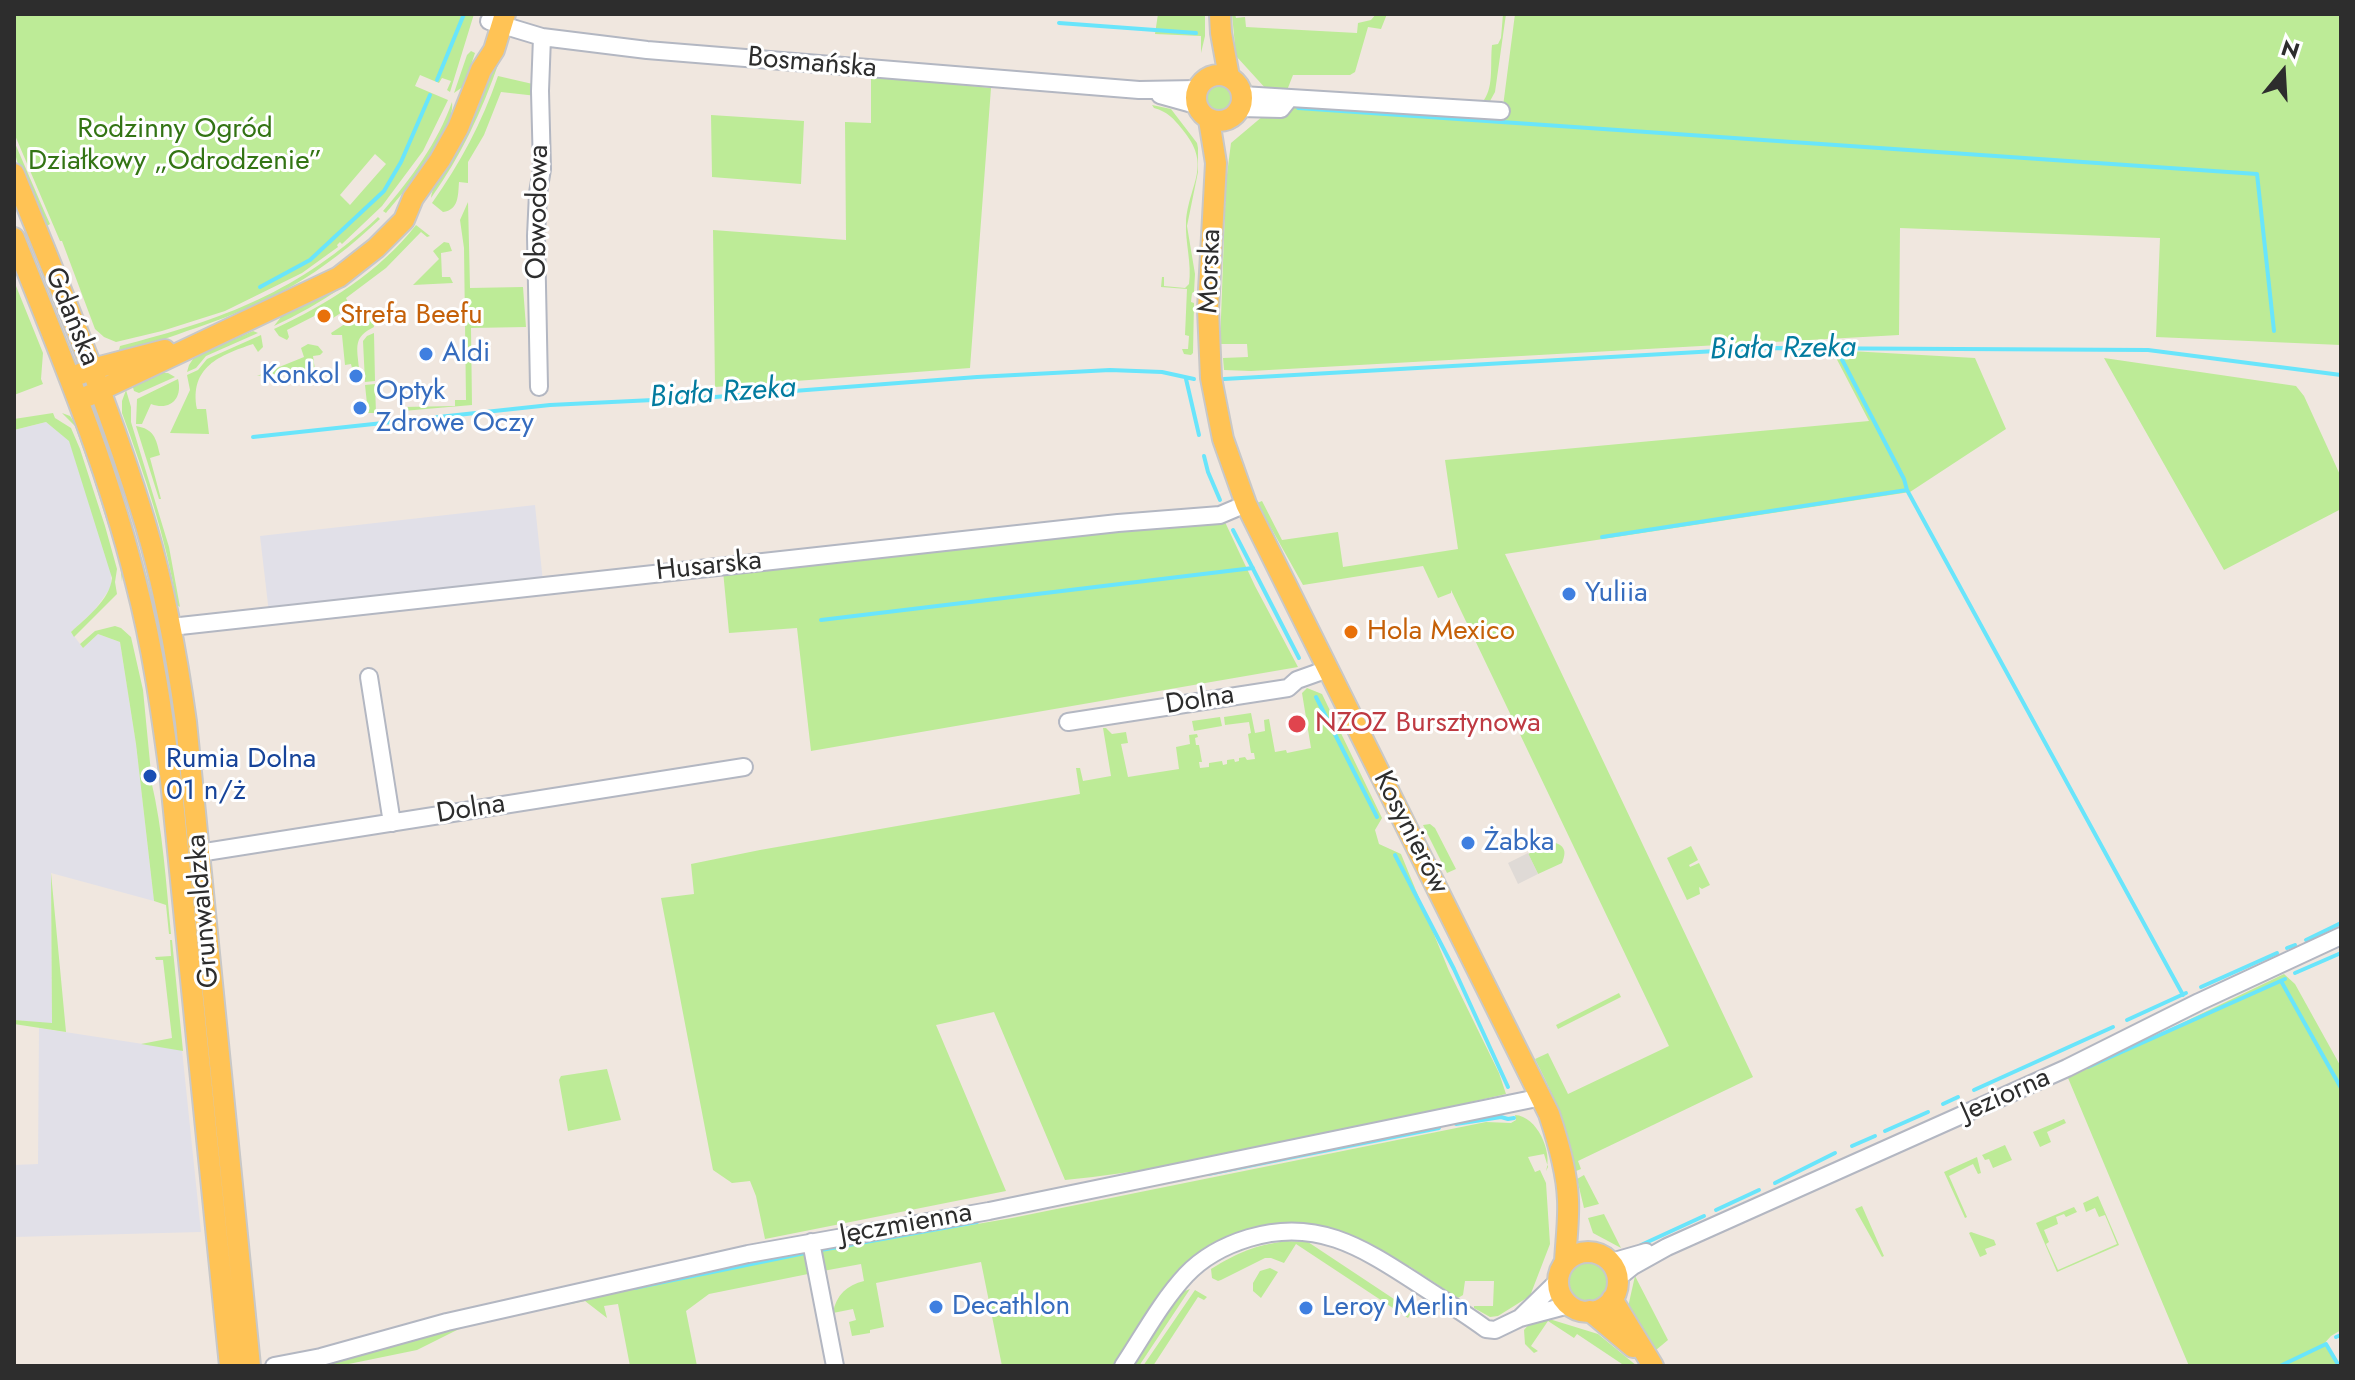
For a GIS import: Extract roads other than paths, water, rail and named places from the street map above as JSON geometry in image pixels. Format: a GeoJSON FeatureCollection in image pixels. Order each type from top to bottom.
{"type":"FeatureCollection","features":[{"type":"Feature","properties":{"kind":"main road"},"geometry":{"type":"LineString","coordinates":[[77,401],[339,277],[376,248],[404,220],[413,198],[458,128],[481,70],[494,50],[497,19]]}},
{"type":"Feature","properties":{"kind":"main road","name":"Morska"},"geometry":{"type":"LineString","coordinates":[[1211,378],[1208,309],[1221,24]]}},
{"type":"Feature","properties":{"kind":"main road","name":"Gdańska"},"geometry":{"type":"LineString","coordinates":[[14,174],[126,461]]}},
{"type":"Feature","properties":{"kind":"main road","name":"Gdańska"},"geometry":{"type":"LineString","coordinates":[[14,238],[105,475]]}},
{"type":"Feature","properties":{"kind":"main road"},"geometry":{"type":"LineString","coordinates":[[69,379],[92,369],[208,339]]}},
{"type":"Feature","properties":{"kind":"main road","name":"Kosynierów"},"geometry":{"type":"LineString","coordinates":[[1211,378],[1223,439],[1246,504],[1542,1097],[1559,1144],[1568,1202],[1588,1252]]}},
{"type":"Feature","properties":{"kind":"main road","name":"Grunwaldzka"},"geometry":{"type":"LineString","coordinates":[[126,461],[147,529],[171,627],[186,722],[250,1366]]}},
{"type":"Feature","properties":{"kind":"main road","name":"Grunwaldzka"},"geometry":{"type":"LineString","coordinates":[[105,475],[136,581],[158,687],[178,846],[230,1366]]}},
{"type":"Feature","properties":{"kind":"main road","name":"Kosynierów"},"geometry":{"type":"LineString","coordinates":[[1562,1272],[1568,1202]]}},
{"type":"Feature","properties":{"kind":"main road"},"geometry":{"type":"LineString","coordinates":[[1596,1253],[1614,1270],[1617,1289],[1606,1306],[1590,1311],[1579,1310],[1569,1305],[1559,1290],[1562,1272],[1575,1255],[1596,1253]]}},
{"type":"Feature","properties":{"kind":"main road"},"geometry":{"type":"LineString","coordinates":[[1612,1299],[1649,1362]]}},
{"type":"Feature","properties":{"kind":"main road"},"geometry":{"type":"LineString","coordinates":[[1590,1311],[1649,1362]]}},
{"type":"Feature","properties":{"kind":"street","name":"Bosmańska"},"geometry":{"type":"LineString","coordinates":[[497,19],[542,37],[733,58],[1219,99],[1285,102],[1325,99],[1501,111]]}},
{"type":"Feature","properties":{"kind":"street","name":"Obwodowa"},"geometry":{"type":"LineString","coordinates":[[539,387],[536,236],[542,169],[542,37]]}},
{"type":"Feature","properties":{"kind":"street","name":"Husarska"},"geometry":{"type":"LineString","coordinates":[[171,627],[1118,523],[1220,515],[1246,504]]}},
{"type":"Feature","properties":{"kind":"street","name":"Dolna"},"geometry":{"type":"LineString","coordinates":[[1068,722],[1288,688],[1297,680],[1328,669]]}},
{"type":"Feature","properties":{"kind":"street"},"geometry":{"type":"LineString","coordinates":[[369,677],[392,823]]}},
{"type":"Feature","properties":{"kind":"street","name":"Dolna"},"geometry":{"type":"LineString","coordinates":[[199,853],[744,767]]}},
{"type":"Feature","properties":{"kind":"street","name":"Jeziorna"},"geometry":{"type":"LineString","coordinates":[[1614,1270],[2067,1068],[2341,936]]}},
{"type":"Feature","properties":{"kind":"street","name":"Jęczmienna"},"geometry":{"type":"LineString","coordinates":[[274,1366],[321,1357],[447,1322],[811,1242],[989,1211],[1542,1097]]}},
{"type":"Feature","properties":{"kind":"street"},"geometry":{"type":"LineString","coordinates":[[1123,1366],[1171,1293],[1188,1273],[1209,1256],[1236,1242],[1263,1234],[1310,1231],[1351,1243],[1486,1329],[1495,1330],[1520,1318],[1569,1305]]}},
{"type":"Feature","properties":{"kind":"street"},"geometry":{"type":"LineString","coordinates":[[811,1242],[835,1366]]}},
{"type":"Feature","properties":{"kind":"street"},"geometry":{"type":"LineString","coordinates":[[1520,1318],[1562,1272]]}},
{"type":"Feature","properties":{"kind":"waterway"},"geometry":{"type":"LineString","coordinates":[[437,80],[464,14]]}},
{"type":"Feature","properties":{"kind":"waterway"},"geometry":{"type":"LineString","coordinates":[[1059,23],[1196,33]]}},
{"type":"Feature","properties":{"kind":"waterway"},"geometry":{"type":"LineString","coordinates":[[260,287],[310,260],[384,191],[401,162],[430,95]]}},
{"type":"Feature","properties":{"kind":"waterway"},"geometry":{"type":"LineString","coordinates":[[1298,108],[2257,174],[2274,331]]}},
{"type":"Feature","properties":{"kind":"waterway","name":"Biała Rzeka"},"geometry":{"type":"LineString","coordinates":[[1224,379],[1769,348],[2148,350],[2341,375]]}},
{"type":"Feature","properties":{"kind":"waterway"},"geometry":{"type":"LineString","coordinates":[[1836,348],[1907,490],[2183,995]]}},
{"type":"Feature","properties":{"kind":"waterway","name":"Biała Rzeka"},"geometry":{"type":"LineString","coordinates":[[253,437],[550,405],[715,397],[977,377],[1110,370],[1162,372],[1194,379]]}},
{"type":"Feature","properties":{"kind":"waterway"},"geometry":{"type":"LineString","coordinates":[[1186,379],[1199,435]]}},
{"type":"Feature","properties":{"kind":"waterway"},"geometry":{"type":"LineString","coordinates":[[1204,456],[1220,500]]}},
{"type":"Feature","properties":{"kind":"waterway"},"geometry":{"type":"LineString","coordinates":[[1602,537],[1907,490]]}},
{"type":"Feature","properties":{"kind":"waterway"},"geometry":{"type":"LineString","coordinates":[[1233,530],[1299,658]]}},
{"type":"Feature","properties":{"kind":"waterway"},"geometry":{"type":"LineString","coordinates":[[821,620],[1253,568]]}},
{"type":"Feature","properties":{"kind":"waterway"},"geometry":{"type":"LineString","coordinates":[[1316,697],[1377,817]]}},
{"type":"Feature","properties":{"kind":"waterway"},"geometry":{"type":"LineString","coordinates":[[1395,855],[1454,969],[1508,1087]]}},
{"type":"Feature","properties":{"kind":"waterway"},"geometry":{"type":"LineString","coordinates":[[2306,940],[2341,923]]}},
{"type":"Feature","properties":{"kind":"waterway"},"geometry":{"type":"LineString","coordinates":[[2287,948],[2295,945]]}},
{"type":"Feature","properties":{"kind":"waterway"},"geometry":{"type":"LineString","coordinates":[[2201,987],[2277,953]]}},
{"type":"Feature","properties":{"kind":"waterway"},"geometry":{"type":"LineString","coordinates":[[2295,973],[2341,953]]}},
{"type":"Feature","properties":{"kind":"waterway"},"geometry":{"type":"LineString","coordinates":[[2088,1067],[2285,979]]}},
{"type":"Feature","properties":{"kind":"waterway"},"geometry":{"type":"LineString","coordinates":[[2281,981],[2341,1088]]}},
{"type":"Feature","properties":{"kind":"waterway"},"geometry":{"type":"LineString","coordinates":[[2127,1020],[2186,993]]}},
{"type":"Feature","properties":{"kind":"waterway"},"geometry":{"type":"LineString","coordinates":[[1974,1090],[2113,1027]]}},
{"type":"Feature","properties":{"kind":"waterway"},"geometry":{"type":"LineString","coordinates":[[1943,1104],[1958,1097]]}},
{"type":"Feature","properties":{"kind":"waterway"},"geometry":{"type":"LineString","coordinates":[[1885,1131],[1928,1112]]}},
{"type":"Feature","properties":{"kind":"waterway"},"geometry":{"type":"LineString","coordinates":[[1456,1124],[1514,1118]]}},
{"type":"Feature","properties":{"kind":"waterway"},"geometry":{"type":"LineString","coordinates":[[1208,1174],[1439,1128]]}},
{"type":"Feature","properties":{"kind":"waterway"},"geometry":{"type":"LineString","coordinates":[[1852,1146],[1875,1136]]}},
{"type":"Feature","properties":{"kind":"waterway"},"geometry":{"type":"LineString","coordinates":[[1775,1183],[1835,1153]]}},
{"type":"Feature","properties":{"kind":"waterway"},"geometry":{"type":"LineString","coordinates":[[1716,1210],[1759,1190]]}},
{"type":"Feature","properties":{"kind":"waterway"},"geometry":{"type":"LineString","coordinates":[[1641,1245],[1704,1216]]}},
{"type":"Feature","properties":{"kind":"waterway"},"geometry":{"type":"LineString","coordinates":[[821,1250],[977,1222]]}},
{"type":"Feature","properties":{"kind":"waterway"},"geometry":{"type":"LineString","coordinates":[[634,1288],[805,1253]]}},
{"type":"Feature","properties":{"kind":"waterway"},"geometry":{"type":"LineString","coordinates":[[2336,1337],[2341,1335]]}},
{"type":"Feature","properties":{"kind":"waterway"},"geometry":{"type":"LineString","coordinates":[[2280,1366],[2326,1344],[2339,1366]]}},
{"type":"Feature","properties":{"kind":"place","name":"Strefa Beefu"},"geometry":{"type":"Point","coordinates":[324,316]}},
{"type":"Feature","properties":{"kind":"place","name":"Aldi"},"geometry":{"type":"Point","coordinates":[426,354]}},
{"type":"Feature","properties":{"kind":"place","name":"Konkol"},"geometry":{"type":"Point","coordinates":[356,376]}},
{"type":"Feature","properties":{"kind":"place","name":"Optyk Zdrowe Oczy"},"geometry":{"type":"Point","coordinates":[360,408]}},
{"type":"Feature","properties":{"kind":"place","name":"Yuliia"},"geometry":{"type":"Point","coordinates":[1569,594]}},
{"type":"Feature","properties":{"kind":"place","name":"Hola Mexico"},"geometry":{"type":"Point","coordinates":[1351,632]}},
{"type":"Feature","properties":{"kind":"place","name":"NZOZ Bursztynowa"},"geometry":{"type":"Point","coordinates":[1297,724]}},
{"type":"Feature","properties":{"kind":"place","name":"Rumia Dolna 01 n/ż"},"geometry":{"type":"Point","coordinates":[150,776]}},
{"type":"Feature","properties":{"kind":"place","name":"Żabka"},"geometry":{"type":"Point","coordinates":[1468,843]}},
{"type":"Feature","properties":{"kind":"place","name":"Decathlon"},"geometry":{"type":"Point","coordinates":[936,1307]}},
{"type":"Feature","properties":{"kind":"place","name":"Leroy Merlin"},"geometry":{"type":"Point","coordinates":[1306,1308]}},
{"type":"Feature","properties":{"kind":"park label","name":"Rodzinny Ogród Działkowy „Odrodzenie”"},"geometry":{"type":"Point","coordinates":[175,146]}}]}
